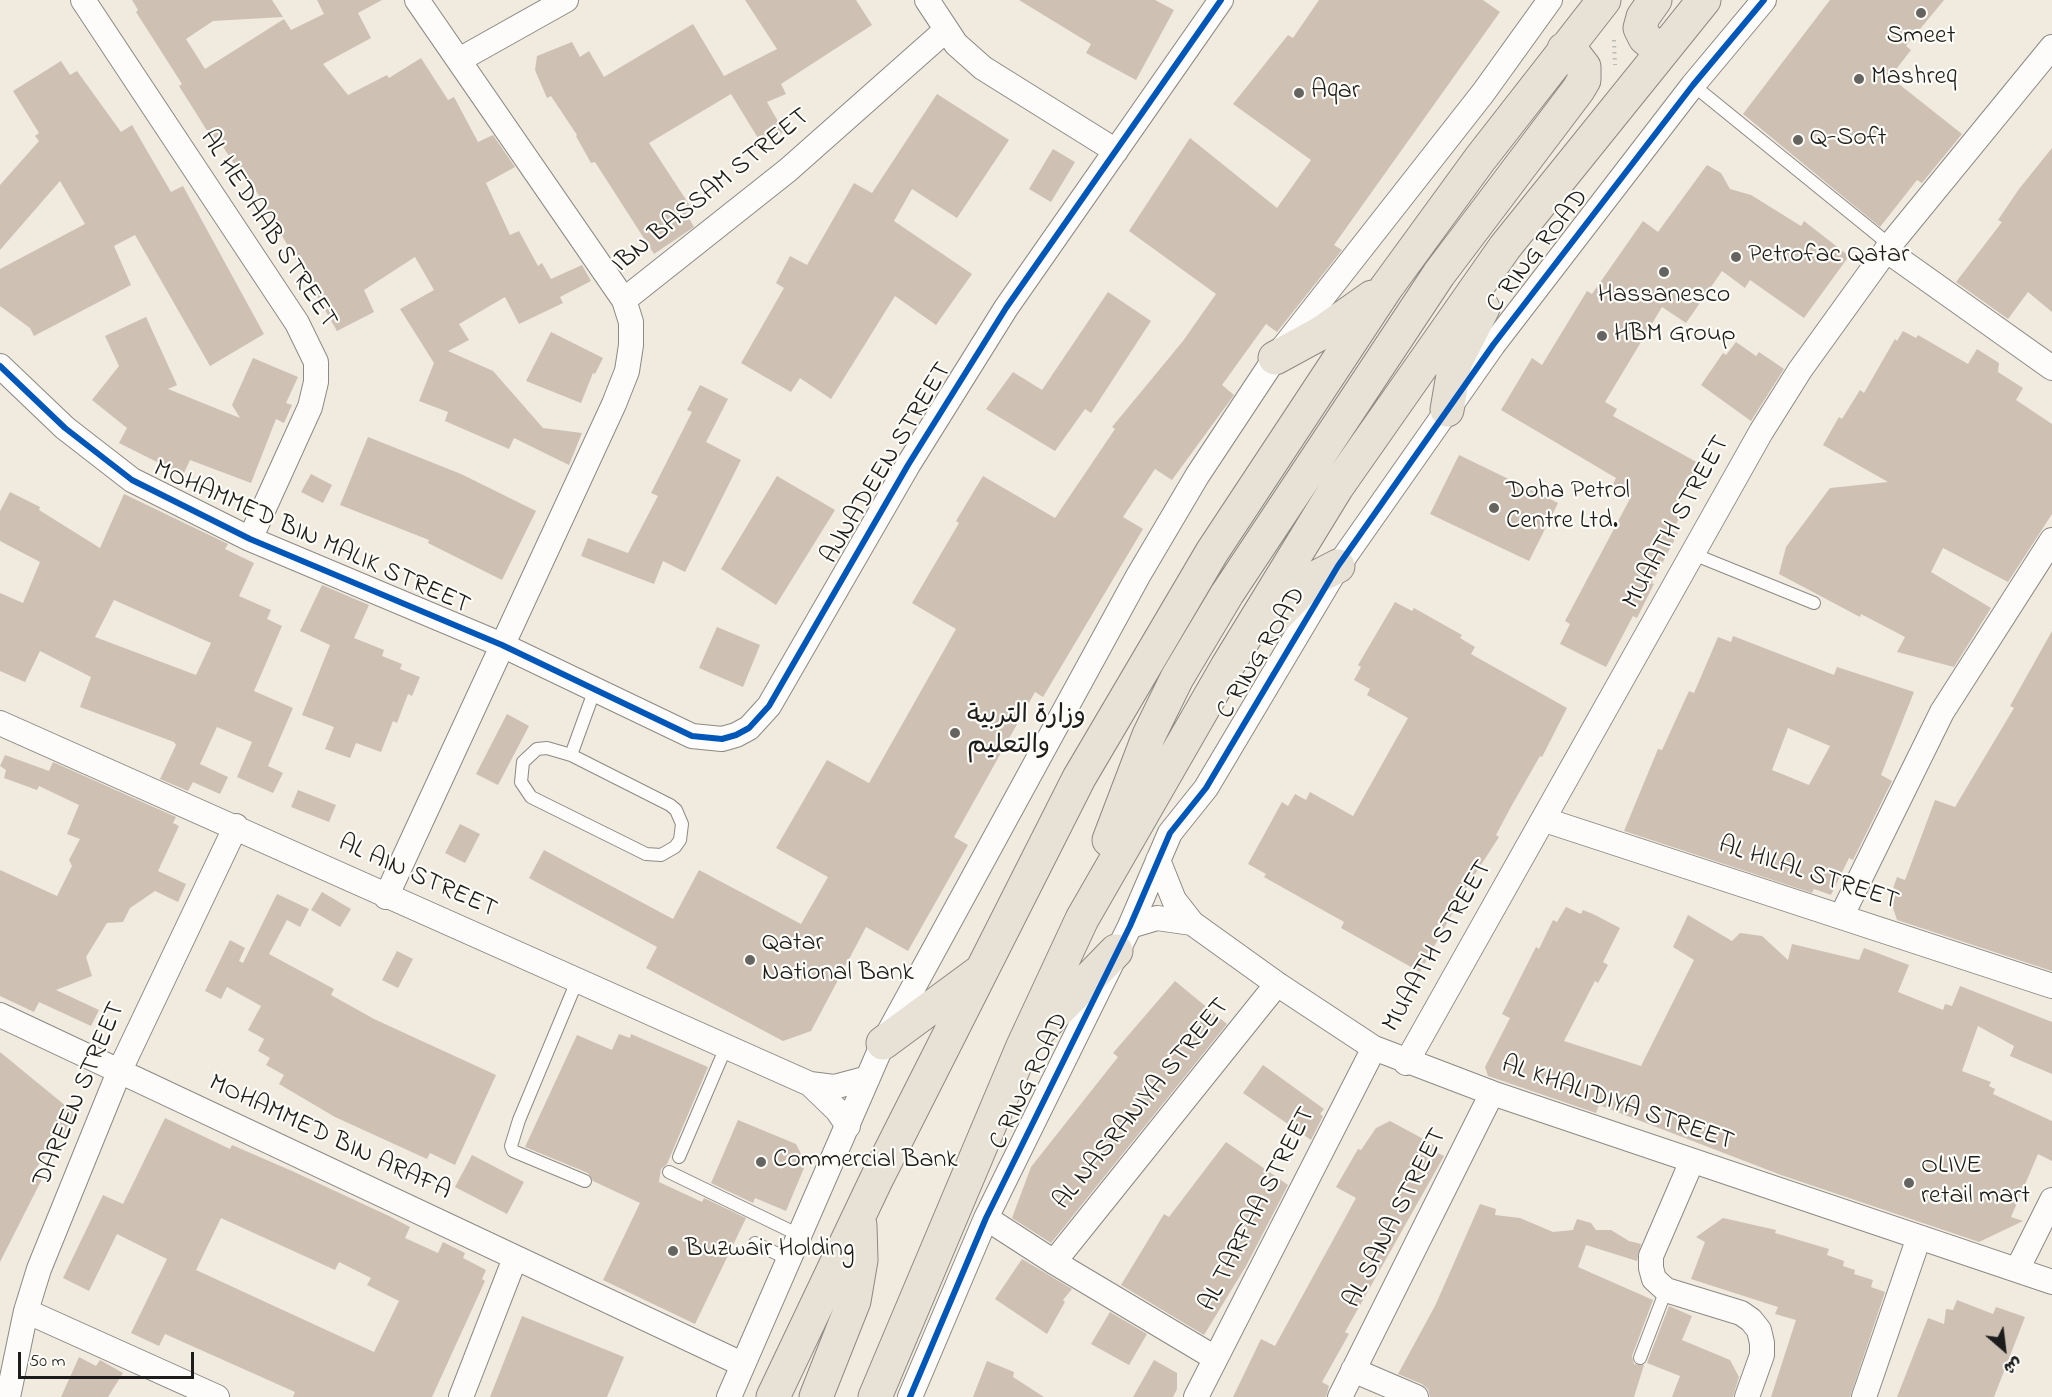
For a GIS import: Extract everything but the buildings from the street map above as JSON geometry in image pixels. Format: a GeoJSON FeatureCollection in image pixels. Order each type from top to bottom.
{"type":"FeatureCollection","features":[{"type":"Feature","properties":{"kind":"highway"},"geometry":{"type":"LineString","coordinates":[[773,1397],[981,970],[1078,778],[1206,562],[1386,288],[1564,49],[1604,0]]}},
{"type":"Feature","properties":{"kind":"highway"},"geometry":{"type":"LineString","coordinates":[[1654,0],[1643,17],[1640,28],[1645,38],[1662,52]]}},
{"type":"Feature","properties":{"kind":"highway","name":"C RING ROAD"},"geometry":{"type":"LineString","coordinates":[[875,1397],[1023,1046],[1082,919],[1228,664],[1337,487],[1505,247],[1704,0]]}},
{"type":"Feature","properties":{"kind":"highway"},"geometry":{"type":"LineString","coordinates":[[1082,919],[1134,772],[1177,678],[1289,498],[1439,274],[1578,90],[1584,80],[1584,67],[1574,54],[1564,49]]}},
{"type":"Feature","properties":{"kind":"highway"},"geometry":{"type":"LineString","coordinates":[[1447,410],[1455,363],[1490,293],[1505,247]]}},
{"type":"Feature","properties":{"kind":"highway"},"geometry":{"type":"LineString","coordinates":[[1275,358],[1320,333],[1386,288]]}},
{"type":"Feature","properties":{"kind":"highway"},"geometry":{"type":"LineString","coordinates":[[1228,664],[1300,590],[1324,572],[1338,566]]}},
{"type":"Feature","properties":{"kind":"highway"},"geometry":{"type":"LineString","coordinates":[[1023,1046],[1123,939]]}},
{"type":"Feature","properties":{"kind":"highway"},"geometry":{"type":"LineString","coordinates":[[883,1043],[981,970]]}},
{"type":"Feature","properties":{"kind":"highway"},"geometry":{"type":"LineString","coordinates":[[816,1397],[847,1322],[859,1281],[860,1217]]}},
{"type":"Feature","properties":{"kind":"street","name":"AL HEDAAB STREET"},"geometry":{"type":"LineString","coordinates":[[83,0],[297,323],[316,362],[316,382],[310,407],[250,539]]}},
{"type":"Feature","properties":{"kind":"street"},"geometry":{"type":"LineString","coordinates":[[417,0],[624,300]]}},
{"type":"Feature","properties":{"kind":"street"},"geometry":{"type":"LineString","coordinates":[[459,60],[566,0]]}},
{"type":"Feature","properties":{"kind":"street"},"geometry":{"type":"LineString","coordinates":[[927,0],[956,44],[983,68],[1116,151]]}},
{"type":"Feature","properties":{"kind":"street","name":"AJNADEEN STREET"},"geometry":{"type":"LineString","coordinates":[[501,645],[692,736],[707,739],[736,735],[761,718],[940,412],[1006,308],[1221,0]]}},
{"type":"Feature","properties":{"kind":"street"},"geometry":{"type":"LineString","coordinates":[[729,1397],[883,1043],[1138,576],[1197,476],[1275,358],[1482,93],[1550,0]]}},
{"type":"Feature","properties":{"kind":"street","name":"C RING ROAD"},"geometry":{"type":"LineString","coordinates":[[910,1397],[987,1218],[1123,939],[1170,833],[1206,788],[1338,566],[1493,345],[1693,85],[1764,0]]}},
{"type":"Feature","properties":{"kind":"street","name":"IBN BASSAM STREET"},"geometry":{"type":"LineString","coordinates":[[386,897],[627,371],[631,321],[624,300],[788,170],[946,30]]}},
{"type":"Feature","properties":{"kind":"street","name":"MUAATH STREET"},"geometry":{"type":"LineString","coordinates":[[1406,1063],[1545,820],[1761,432],[1800,370],[1888,248],[2052,47]]}},
{"type":"Feature","properties":{"kind":"street"},"geometry":{"type":"LineString","coordinates":[[1888,248],[2052,368]]}},
{"type":"Feature","properties":{"kind":"street","name":"MOHAMMED BIN MALIK STREET"},"geometry":{"type":"LineString","coordinates":[[0,366],[65,428],[132,480],[250,539],[501,645]]}},
{"type":"Feature","properties":{"kind":"street"},"geometry":{"type":"LineString","coordinates":[[1842,915],[1942,712],[2052,540]]}},
{"type":"Feature","properties":{"kind":"street","name":"AL AIN STREET"},"geometry":{"type":"LineString","coordinates":[[0,723],[236,826],[386,897],[810,1084],[834,1087],[868,1078]]}},
{"type":"Feature","properties":{"kind":"street","name":"AL HILAL STREET"},"geometry":{"type":"LineString","coordinates":[[1545,820],[1842,915],[2052,986]]}},
{"type":"Feature","properties":{"kind":"street","name":"DAREEN STREET"},"geometry":{"type":"LineString","coordinates":[[8,1397],[9,1345],[26,1311],[39,1269],[118,1072],[236,826]]}},
{"type":"Feature","properties":{"kind":"street","name":"AL KHALIDIYA STREET"},"geometry":{"type":"LineString","coordinates":[[1158,860],[1174,900],[1192,923],[1277,984],[1374,1048],[1406,1063],[1492,1093],[2052,1282]]}},
{"type":"Feature","properties":{"kind":"street","name":"AL KHALIDIYA STREET"},"geometry":{"type":"LineString","coordinates":[[1123,939],[1157,918],[1192,923]]}},
{"type":"Feature","properties":{"kind":"street","name":"AL NASRANIYA STREET"},"geometry":{"type":"LineString","coordinates":[[1054,1262],[1277,984]]}},
{"type":"Feature","properties":{"kind":"street","name":"MOHAMMED BIN ARAFA"},"geometry":{"type":"LineString","coordinates":[[0,1015],[742,1364]]}},
{"type":"Feature","properties":{"kind":"street","name":"AL TARFAA STREET"},"geometry":{"type":"LineString","coordinates":[[1196,1397],[1374,1048]]}},
{"type":"Feature","properties":{"kind":"street","name":"AL AIN STREET"},"geometry":{"type":"LineString","coordinates":[[810,1084],[837,1110],[848,1126]]}},
{"type":"Feature","properties":{"kind":"street","name":"AL SANA STREET"},"geometry":{"type":"LineString","coordinates":[[1340,1397],[1492,1093]]}},
{"type":"Feature","properties":{"kind":"street"},"geometry":{"type":"LineString","coordinates":[[1692,1161],[1651,1256],[1654,1279],[1666,1290],[1741,1312],[1759,1330],[1762,1355],[1747,1397]]}},
{"type":"Feature","properties":{"kind":"street"},"geometry":{"type":"LineString","coordinates":[[2017,1270],[2052,1200]]}},
{"type":"Feature","properties":{"kind":"street"},"geometry":{"type":"LineString","coordinates":[[987,1218],[1054,1262],[1215,1358]]}},
{"type":"Feature","properties":{"kind":"street"},"geometry":{"type":"LineString","coordinates":[[1864,1397],[1918,1237]]}},
{"type":"Feature","properties":{"kind":"street"},"geometry":{"type":"LineString","coordinates":[[461,1397],[515,1258]]}},
{"type":"Feature","properties":{"kind":"street"},"geometry":{"type":"LineString","coordinates":[[26,1311],[217,1397]]}},
{"type":"Feature","properties":{"kind":"street"},"geometry":{"type":"LineString","coordinates":[[1353,1370],[1416,1397]]}},
{"type":"Feature","properties":{"kind":"lane"},"geometry":{"type":"LineString","coordinates":[[1693,85],[1888,248]]}},
{"type":"Feature","properties":{"kind":"lane"},"geometry":{"type":"LineString","coordinates":[[1693,555],[1814,603]]}},
{"type":"Feature","properties":{"kind":"lane"},"geometry":{"type":"LineString","coordinates":[[571,755],[595,689]]}},
{"type":"Feature","properties":{"kind":"lane"},"geometry":{"type":"LineString","coordinates":[[547,748],[571,755],[676,810],[682,824],[680,840],[675,847],[661,855],[646,854],[531,797],[525,790],[520,772],[529,755],[547,748]]}},
{"type":"Feature","properties":{"kind":"lane"},"geometry":{"type":"LineString","coordinates":[[577,981],[519,1120],[511,1146],[513,1151],[585,1181]]}},
{"type":"Feature","properties":{"kind":"lane"},"geometry":{"type":"LineString","coordinates":[[679,1157],[726,1047]]}},
{"type":"Feature","properties":{"kind":"lane"},"geometry":{"type":"LineString","coordinates":[[669,1172],[799,1234]]}},
{"type":"Feature","properties":{"kind":"lane"},"geometry":{"type":"LineString","coordinates":[[755,1244],[788,1260]]}},
{"type":"Feature","properties":{"kind":"lane"},"geometry":{"type":"LineString","coordinates":[[1640,1358],[1666,1290]]}},
{"type":"Feature","properties":{"kind":"path"},"geometry":{"type":"LineString","coordinates":[[1613,32],[1616,69]]}},
{"type":"Feature","properties":{"kind":"cycle path"},"geometry":{"type":"LineString","coordinates":[[0,366],[65,428],[132,480],[250,539],[502,645],[692,736],[722,739],[736,735],[749,728],[769,706],[908,465],[1006,308],[1221,0]]}},
{"type":"Feature","properties":{"kind":"cycle path"},"geometry":{"type":"LineString","coordinates":[[910,1397],[986,1218],[1130,926],[1170,833],[1206,788],[1338,566],[1493,345],[1693,85],[1764,0]]}},
{"type":"Feature","properties":{"kind":"place","name":"Smeet"},"geometry":{"type":"Point","coordinates":[1921,13]}},
{"type":"Feature","properties":{"kind":"place","name":"Mashreq"},"geometry":{"type":"Point","coordinates":[1859,79]}},
{"type":"Feature","properties":{"kind":"place","name":"Aqar"},"geometry":{"type":"Point","coordinates":[1299,93]}},
{"type":"Feature","properties":{"kind":"place","name":"Q-Soft"},"geometry":{"type":"Point","coordinates":[1798,140]}},
{"type":"Feature","properties":{"kind":"place","name":"Petrofac Qatar"},"geometry":{"type":"Point","coordinates":[1736,257]}},
{"type":"Feature","properties":{"kind":"place","name":"Hassanesco"},"geometry":{"type":"Point","coordinates":[1664,272]}},
{"type":"Feature","properties":{"kind":"place","name":"HBM Group"},"geometry":{"type":"Point","coordinates":[1602,336]}},
{"type":"Feature","properties":{"kind":"place","name":"Doha Petrol Centre Ltd."},"geometry":{"type":"Point","coordinates":[1494,508]}},
{"type":"Feature","properties":{"kind":"place","name":"وزارة التربية والتعليم"},"geometry":{"type":"Point","coordinates":[955,733]}},
{"type":"Feature","properties":{"kind":"place","name":"Qatar National Bank"},"geometry":{"type":"Point","coordinates":[750,960]}},
{"type":"Feature","properties":{"kind":"place","name":"Commercial Bank"},"geometry":{"type":"Point","coordinates":[761,1162]}},
{"type":"Feature","properties":{"kind":"place","name":"OLIVE retail mart"},"geometry":{"type":"Point","coordinates":[1909,1183]}},
{"type":"Feature","properties":{"kind":"place","name":"Buzwair Holding"},"geometry":{"type":"Point","coordinates":[673,1251]}}]}
